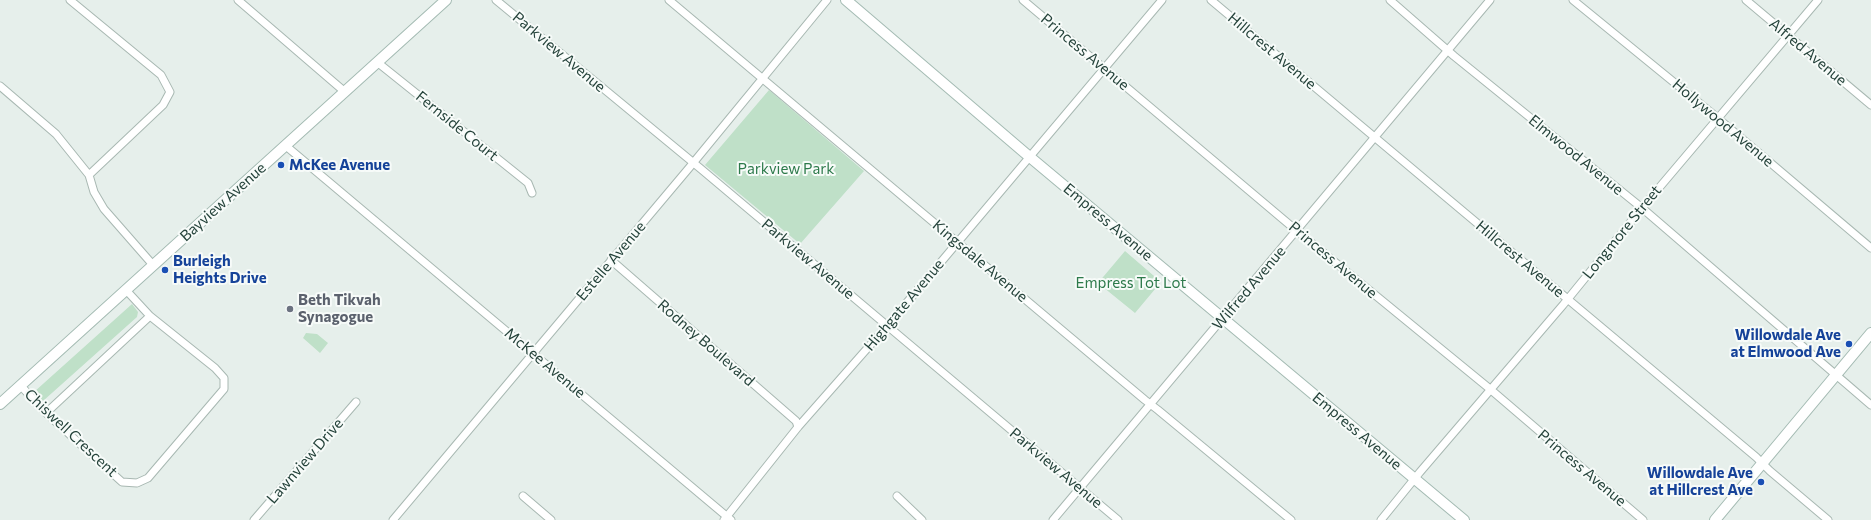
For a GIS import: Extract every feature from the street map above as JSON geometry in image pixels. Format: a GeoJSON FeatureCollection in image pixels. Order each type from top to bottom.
{"type":"FeatureCollection","features":[{"type":"Feature","properties":{"kind":"street"},"geometry":{"type":"LineString","coordinates":[[70,0],[161,75],[170,92],[163,105],[89,175]]}},
{"type":"Feature","properties":{"kind":"street"},"geometry":{"type":"LineString","coordinates":[[238,0],[345,92]]}},
{"type":"Feature","properties":{"kind":"street","name":"Bayview Avenue"},"geometry":{"type":"LineString","coordinates":[[0,404],[446,0]]}},
{"type":"Feature","properties":{"kind":"street","name":"Parkview Avenue"},"geometry":{"type":"LineString","coordinates":[[496,0],[694,163],[1118,520]]}},
{"type":"Feature","properties":{"kind":"street","name":"Kingsdale Avenue"},"geometry":{"type":"LineString","coordinates":[[669,0],[1151,405],[1291,520]]}},
{"type":"Feature","properties":{"kind":"street","name":"Estelle Avenue"},"geometry":{"type":"LineString","coordinates":[[393,520],[694,163],[827,0]]}},
{"type":"Feature","properties":{"kind":"street","name":"Empress Avenue"},"geometry":{"type":"LineString","coordinates":[[846,0],[1030,157],[1464,520]]}},
{"type":"Feature","properties":{"kind":"street","name":"Princess Avenue"},"geometry":{"type":"LineString","coordinates":[[1023,0],[1297,231],[1490,389],[1643,520]]}},
{"type":"Feature","properties":{"kind":"street","name":"Highgate Avenue"},"geometry":{"type":"LineString","coordinates":[[727,519],[798,427],[887,326],[1162,0]]}},
{"type":"Feature","properties":{"kind":"street","name":"Hillcrest Avenue"},"geometry":{"type":"LineString","coordinates":[[1211,0],[1568,299],[1828,520]]}},
{"type":"Feature","properties":{"kind":"street","name":"Elmwood Avenue"},"geometry":{"type":"LineString","coordinates":[[1390,0],[1448,50],[1642,208],[1871,405]]}},
{"type":"Feature","properties":{"kind":"street","name":"Wilfred Avenue"},"geometry":{"type":"LineString","coordinates":[[1053,520],[1490,0]]}},
{"type":"Feature","properties":{"kind":"street","name":"Hollywood Avenue"},"geometry":{"type":"LineString","coordinates":[[1573,0],[1718,118],[1871,248]]}},
{"type":"Feature","properties":{"kind":"street","name":"Alfred Avenue"},"geometry":{"type":"LineString","coordinates":[[1746,0],[1871,105]]}},
{"type":"Feature","properties":{"kind":"street","name":"Longmore Street"},"geometry":{"type":"LineString","coordinates":[[1381,520],[1414,478],[1568,299],[1787,34],[1818,0]]}},
{"type":"Feature","properties":{"kind":"street","name":"Fernside Court"},"geometry":{"type":"LineString","coordinates":[[377,62],[528,183],[532,193]]}},
{"type":"Feature","properties":{"kind":"street"},"geometry":{"type":"LineString","coordinates":[[0,86],[56,134],[89,175],[94,192],[104,208],[153,265]]}},
{"type":"Feature","properties":{"kind":"street","name":"McKee Avenue"},"geometry":{"type":"LineString","coordinates":[[286,146],[534,353],[727,519]]}},
{"type":"Feature","properties":{"kind":"street","name":"Rodney Boulevard"},"geometry":{"type":"LineString","coordinates":[[611,260],[796,421],[798,427]]}},
{"type":"Feature","properties":{"kind":"street","name":"Chiswell Crescent"},"geometry":{"type":"LineString","coordinates":[[21,386],[46,413],[122,482],[137,483],[148,478],[224,389],[224,378],[215,368],[150,316],[126,290]]}},
{"type":"Feature","properties":{"kind":"street"},"geometry":{"type":"LineString","coordinates":[[46,413],[150,316]]}},
{"type":"Feature","properties":{"kind":"street"},"geometry":{"type":"LineString","coordinates":[[1715,520],[1871,333]]}},
{"type":"Feature","properties":{"kind":"street","name":"Lawnview Drive"},"geometry":{"type":"LineString","coordinates":[[254,520],[356,402]]}},
{"type":"Feature","properties":{"kind":"street"},"geometry":{"type":"LineString","coordinates":[[523,496],[551,520]]}},
{"type":"Feature","properties":{"kind":"street"},"geometry":{"type":"LineString","coordinates":[[897,496],[922,520]]}},
{"type":"Feature","properties":{"kind":"green space","name":"Parkview Park"},"geometry":{"type":"Polygon","coordinates":[[[769,90],[864,171],[800,244],[705,165],[769,90]]]}},
{"type":"Feature","properties":{"kind":"green space","name":"Empress Tot Lot"},"geometry":{"type":"Polygon","coordinates":[[[1125,251],[1161,282],[1135,313],[1098,283],[1125,251]]]}},
{"type":"Feature","properties":{"kind":"green space"},"geometry":{"type":"Polygon","coordinates":[[[132,304],[138,312],[137,317],[43,401],[34,392],[132,304]]]}},
{"type":"Feature","properties":{"kind":"green space"},"geometry":{"type":"Polygon","coordinates":[[[306,333],[317,334],[328,343],[320,353],[303,338],[306,333]]]}},
{"type":"Feature","properties":{"kind":"place","name":"McKee Avenue"},"geometry":{"type":"Point","coordinates":[281,165]}},
{"type":"Feature","properties":{"kind":"place","name":"Burleigh Heights Drive"},"geometry":{"type":"Point","coordinates":[165,270]}},
{"type":"Feature","properties":{"kind":"place","name":"Beth Tikvah Synagogue"},"geometry":{"type":"Point","coordinates":[290,309]}},
{"type":"Feature","properties":{"kind":"place","name":"Willowdale Ave at Elmwood Ave"},"geometry":{"type":"Point","coordinates":[1849,344]}},
{"type":"Feature","properties":{"kind":"place","name":"Willowdale Ave at Hillcrest Ave"},"geometry":{"type":"Point","coordinates":[1761,482]}}]}
